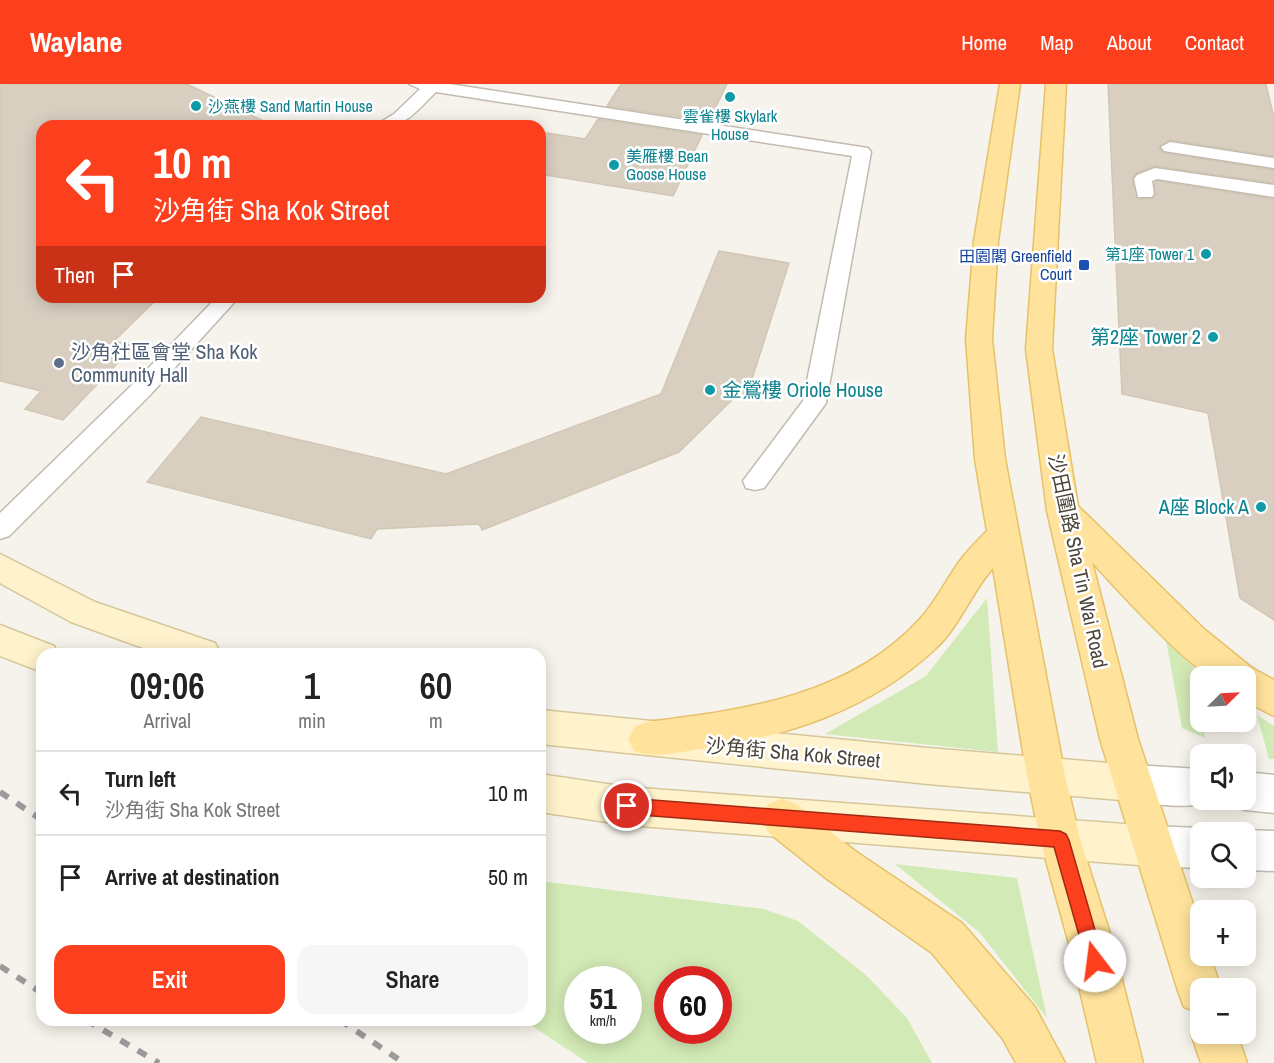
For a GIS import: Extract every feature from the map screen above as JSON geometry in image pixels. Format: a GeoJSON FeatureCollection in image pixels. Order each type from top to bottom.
{"type":"FeatureCollection","features":[{"type":"Feature","properties":{"kind":"main road"},"geometry":{"type":"LineString","coordinates":[[1010,84],[986,241],[979,339],[990,459],[1002,536],[1060,840],[1090,940],[1120,1063]]}},
{"type":"Feature","properties":{"kind":"main road","name":"沙田圍路 Sha Tin Wai Road"},"geometry":{"type":"LineString","coordinates":[[1056,84],[1039,349],[1063,511],[1107,695],[1151,846],[1196,978]]}},
{"type":"Feature","properties":{"kind":"main road"},"geometry":{"type":"LineString","coordinates":[[1063,511],[1182,629],[1226,666]]}},
{"type":"Feature","properties":{"kind":"main road"},"geometry":{"type":"LineString","coordinates":[[647,739],[736,729],[792,715],[842,695],[887,669],[924,638],[954,604],[973,568],[1002,536]]}},
{"type":"Feature","properties":{"kind":"main road"},"geometry":{"type":"LineString","coordinates":[[0,567],[83,612],[186,648]]}},
{"type":"Feature","properties":{"kind":"main road"},"geometry":{"type":"LineString","coordinates":[[0,640],[36,655]]}},
{"type":"Feature","properties":{"kind":"main road"},"geometry":{"type":"LineString","coordinates":[[1256,688],[1274,700]]}},
{"type":"Feature","properties":{"kind":"main road","name":"沙角街 Sha Kok Street"},"geometry":{"type":"LineString","coordinates":[[546,728],[1047,776]]}},
{"type":"Feature","properties":{"kind":"main road"},"geometry":{"type":"LineString","coordinates":[[1047,776],[1133,783]]}},
{"type":"Feature","properties":{"kind":"main road"},"geometry":{"type":"LineString","coordinates":[[546,794],[627,806],[1151,846]]}},
{"type":"Feature","properties":{"kind":"main road"},"geometry":{"type":"LineString","coordinates":[[782,818],[841,865],[947,938],[1019,1023],[1042,1063]]}},
{"type":"Feature","properties":{"kind":"main road"},"geometry":{"type":"LineString","coordinates":[[1217,1044],[1224,1063]]}},
{"type":"Feature","properties":{"kind":"street"},"geometry":{"type":"LineString","coordinates":[[1133,783],[1190,787]]}},
{"type":"Feature","properties":{"kind":"street"},"geometry":{"type":"LineString","coordinates":[[1256,792],[1274,794]]}},
{"type":"Feature","properties":{"kind":"street"},"geometry":{"type":"LineString","coordinates":[[1151,846],[1190,848]]}},
{"type":"Feature","properties":{"kind":"street"},"geometry":{"type":"LineString","coordinates":[[1256,850],[1274,851]]}},
{"type":"Feature","properties":{"kind":"lane"},"geometry":{"type":"LineString","coordinates":[[402,120],[428,85],[862,152],[814,403],[755,481]]}},
{"type":"Feature","properties":{"kind":"lane"},"geometry":{"type":"LineString","coordinates":[[1170,147],[1274,163]]}},
{"type":"Feature","properties":{"kind":"lane"},"geometry":{"type":"LineString","coordinates":[[1145,193],[1143,179],[1155,173],[1210,179],[1274,191]]}},
{"type":"Feature","properties":{"kind":"lane"},"geometry":{"type":"LineString","coordinates":[[0,529],[142,389],[223,303]]}},
{"type":"Feature","properties":{"kind":"green space"},"geometry":{"type":"Polygon","coordinates":[[[987,598],[998,752],[825,734],[926,676],[987,598]]]}},
{"type":"Feature","properties":{"kind":"green space"},"geometry":{"type":"Polygon","coordinates":[[[1166,640],[1192,666],[1190,666],[1190,731],[1182,728],[1166,640]]]}},
{"type":"Feature","properties":{"kind":"green space"},"geometry":{"type":"Polygon","coordinates":[[[1257,715],[1274,726],[1274,759],[1269,759],[1257,715]]]}},
{"type":"Feature","properties":{"kind":"green space"},"geometry":{"type":"Polygon","coordinates":[[[1191,732],[1204,732],[1205,738],[1191,732]]]}},
{"type":"Feature","properties":{"kind":"green space"},"geometry":{"type":"Polygon","coordinates":[[[895,864],[1017,878],[1047,1018],[980,933],[895,864]]]}},
{"type":"Feature","properties":{"kind":"green space"},"geometry":{"type":"Polygon","coordinates":[[[546,882],[764,909],[798,921],[866,975],[907,1018],[932,1063],[588,1063],[532,1026],[546,1026],[546,882]]]}},
{"type":"Feature","properties":{"kind":"building"},"geometry":{"type":"Polygon","coordinates":[[[0,84],[187,84],[262,120],[36,120],[36,303],[153,303],[114,341],[134,346],[63,420],[25,409],[41,391],[0,381],[0,84]]]}},
{"type":"Feature","properties":{"kind":"building"},"geometry":{"type":"Polygon","coordinates":[[[621,84],[727,84],[709,121],[607,106],[621,84]]]}},
{"type":"Feature","properties":{"kind":"building"},"geometry":{"type":"Polygon","coordinates":[[[1108,84],[1266,84],[1274,118],[1274,156],[1170,140],[1159,147],[1164,153],[1274,170],[1274,183],[1155,166],[1136,173],[1132,179],[1138,199],[1154,198],[1157,181],[1274,199],[1274,620],[1240,598],[1208,413],[1122,394],[1108,84]]]}},
{"type":"Feature","properties":{"kind":"building","name":"美雁樓 Bean Goose House"},"geometry":{"type":"Polygon","coordinates":[[[598,119],[702,135],[673,196],[546,175],[546,133],[585,139],[598,119]]]}},
{"type":"Feature","properties":{"kind":"building","name":"金鶯樓 Oriole House"},"geometry":{"type":"Polygon","coordinates":[[[719,251],[789,263],[746,398],[736,396],[679,452],[482,530],[479,524],[377,529],[371,539],[147,482],[201,417],[446,474],[661,394],[719,251]]]}},
{"type":"Feature","properties":{"kind":"railway"},"geometry":{"type":"LineString","coordinates":[[0,792],[36,816]]}},
{"type":"Feature","properties":{"kind":"railway"},"geometry":{"type":"LineString","coordinates":[[0,966],[36,989]]}},
{"type":"Feature","properties":{"kind":"railway"},"geometry":{"type":"LineString","coordinates":[[96,1026],[159,1063]]}},
{"type":"Feature","properties":{"kind":"railway"},"geometry":{"type":"LineString","coordinates":[[349,1026],[404,1063]]}},
{"type":"Feature","properties":{"kind":"place","name":"雲雀樓 Skylark House"},"geometry":{"type":"Point","coordinates":[730,97]}},
{"type":"Feature","properties":{"kind":"place","name":"沙燕樓 Sand Martin House"},"geometry":{"type":"Point","coordinates":[196,106]}},
{"type":"Feature","properties":{"kind":"place","name":"美雁樓 Bean Goose House"},"geometry":{"type":"Point","coordinates":[614,165]}},
{"type":"Feature","properties":{"kind":"place","name":"第1座 Tower 1"},"geometry":{"type":"Point","coordinates":[1206,254]}},
{"type":"Feature","properties":{"kind":"place","name":"田園閣 Greenfield Court"},"geometry":{"type":"Point","coordinates":[1084,265]}},
{"type":"Feature","properties":{"kind":"place","name":"第2座 Tower 2"},"geometry":{"type":"Point","coordinates":[1213,337]}},
{"type":"Feature","properties":{"kind":"place","name":"沙角社區會堂 Sha Kok Community Hall"},"geometry":{"type":"Point","coordinates":[59,363]}},
{"type":"Feature","properties":{"kind":"place","name":"金鶯樓 Oriole House"},"geometry":{"type":"Point","coordinates":[710,390]}},
{"type":"Feature","properties":{"kind":"place","name":"A座 Block A"},"geometry":{"type":"Point","coordinates":[1261,507]}},
{"type":"Feature","properties":{"kind":"route"},"geometry":{"type":"LineString","coordinates":[[627,806],[1060,840],[1095,961]]}}]}
